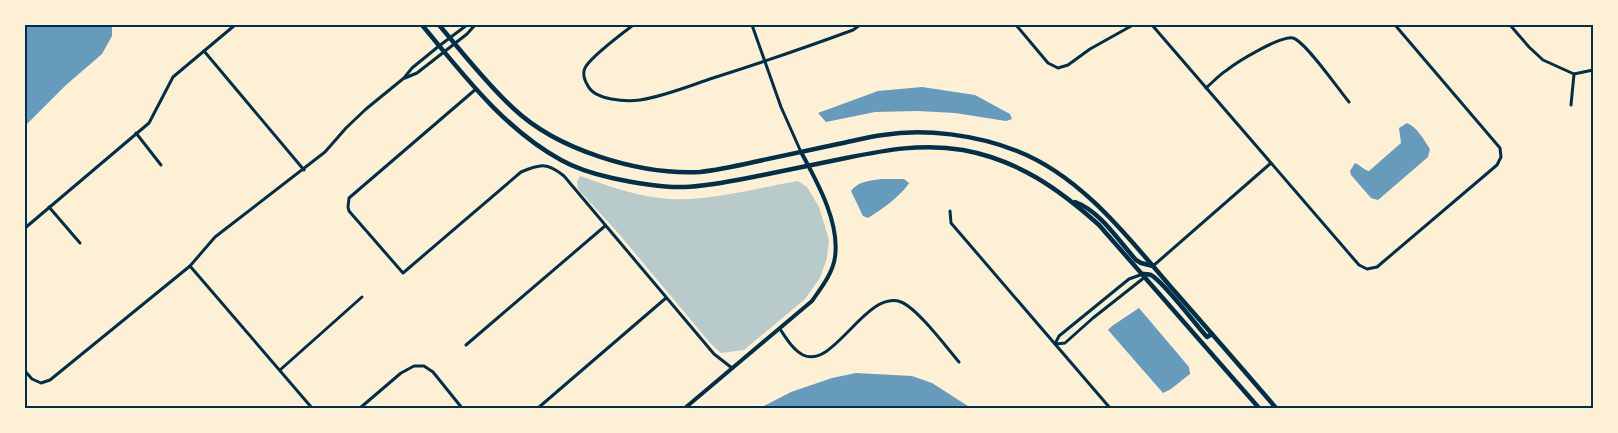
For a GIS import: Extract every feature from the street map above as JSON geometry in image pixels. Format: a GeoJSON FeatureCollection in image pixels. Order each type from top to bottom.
{"type":"FeatureCollection","features":[{"type":"Feature","properties":{"kind":"main road"},"geometry":{"type":"LineString","coordinates":[[422,25],[476,89],[530,140],[561,160],[596,174],[654,185],[682,187],[716,184],[896,148],[932,147],[964,150],[1031,173],[1072,201],[1099,225],[1259,408]]}},
{"type":"Feature","properties":{"kind":"main road"},"geometry":{"type":"LineString","coordinates":[[439,25],[514,110],[544,131],[578,149],[645,168],[675,172],[700,172],[885,134],[916,132],[950,134],[978,139],[1017,151],[1052,170],[1093,200],[1130,239],[1276,408]]}},
{"type":"Feature","properties":{"kind":"main road"},"geometry":{"type":"LineString","coordinates":[[1072,201],[1085,206],[1136,260],[1153,266]]}},
{"type":"Feature","properties":{"kind":"main road"},"geometry":{"type":"LineString","coordinates":[[1144,275],[1149,274],[1164,287],[1207,337],[1212,334]]}},
{"type":"Feature","properties":{"kind":"street"},"geometry":{"type":"LineString","coordinates":[[25,228],[149,123],[173,77],[235,25]]}},
{"type":"Feature","properties":{"kind":"street"},"geometry":{"type":"LineString","coordinates":[[25,371],[32,379],[41,384],[50,380],[190,266],[215,237],[304,170],[366,109],[404,78],[412,68],[467,25]]}},
{"type":"Feature","properties":{"kind":"street"},"geometry":{"type":"LineString","coordinates":[[404,78],[417,73],[475,25]]}},
{"type":"Feature","properties":{"kind":"street"},"geometry":{"type":"LineString","coordinates":[[633,25],[590,61],[584,69],[584,78],[588,88],[597,95],[619,100],[639,100],[662,95],[765,62],[853,30],[860,25]]}},
{"type":"Feature","properties":{"kind":"street"},"geometry":{"type":"LineString","coordinates":[[685,408],[812,301],[826,281],[835,258],[836,236],[830,214],[781,107],[752,25]]}},
{"type":"Feature","properties":{"kind":"street"},"geometry":{"type":"LineString","coordinates":[[1016,25],[1048,63],[1058,68],[1068,65],[1090,49],[1134,25]]}},
{"type":"Feature","properties":{"kind":"street"},"geometry":{"type":"LineString","coordinates":[[1152,25],[1360,265],[1367,269],[1377,266],[1497,166],[1501,157],[1500,148],[1395,25]]}},
{"type":"Feature","properties":{"kind":"street"},"geometry":{"type":"LineString","coordinates":[[1510,25],[1543,60],[1574,74],[1593,70]]}},
{"type":"Feature","properties":{"kind":"street"},"geometry":{"type":"LineString","coordinates":[[1206,88],[1227,69],[1244,58],[1281,39],[1293,38],[1304,45],[1348,102]]}},
{"type":"Feature","properties":{"kind":"street"},"geometry":{"type":"LineString","coordinates":[[204,51],[304,170]]}},
{"type":"Feature","properties":{"kind":"street"},"geometry":{"type":"LineString","coordinates":[[1571,105],[1574,74]]}},
{"type":"Feature","properties":{"kind":"street"},"geometry":{"type":"LineString","coordinates":[[476,89],[349,198],[349,211],[402,273],[521,172],[540,166],[554,167],[564,176],[714,354],[732,368]]}},
{"type":"Feature","properties":{"kind":"street"},"geometry":{"type":"LineString","coordinates":[[136,134],[161,165]]}},
{"type":"Feature","properties":{"kind":"street"},"geometry":{"type":"LineString","coordinates":[[1153,266],[1271,163]]}},
{"type":"Feature","properties":{"kind":"street"},"geometry":{"type":"LineString","coordinates":[[49,206],[80,243]]}},
{"type":"Feature","properties":{"kind":"street"},"geometry":{"type":"LineString","coordinates":[[950,211],[951,224],[1110,408]]}},
{"type":"Feature","properties":{"kind":"street"},"geometry":{"type":"LineString","coordinates":[[466,345],[605,226]]}},
{"type":"Feature","properties":{"kind":"street"},"geometry":{"type":"LineString","coordinates":[[190,266],[312,408]]}},
{"type":"Feature","properties":{"kind":"street"},"geometry":{"type":"LineString","coordinates":[[1055,344],[1059,336],[1129,279],[1144,275]]}},
{"type":"Feature","properties":{"kind":"street"},"geometry":{"type":"LineString","coordinates":[[1055,344],[1065,343],[1144,275]]}},
{"type":"Feature","properties":{"kind":"street"},"geometry":{"type":"LineString","coordinates":[[280,370],[362,297]]}},
{"type":"Feature","properties":{"kind":"street"},"geometry":{"type":"LineString","coordinates":[[538,408],[666,298]]}},
{"type":"Feature","properties":{"kind":"street"},"geometry":{"type":"LineString","coordinates":[[780,329],[794,348],[803,355],[814,357],[825,352],[875,307],[887,301],[900,302],[914,310],[959,362]]}},
{"type":"Feature","properties":{"kind":"street"},"geometry":{"type":"LineString","coordinates":[[1096,306],[1101,312]]}},
{"type":"Feature","properties":{"kind":"street"},"geometry":{"type":"LineString","coordinates":[[360,408],[401,373],[414,366],[424,366],[434,372],[462,408]]}},
{"type":"Feature","properties":{"kind":"shaded area"},"geometry":{"type":"Polygon","coordinates":[[[580,176],[635,193],[669,199],[718,196],[798,181],[807,187],[819,207],[829,240],[827,258],[820,278],[805,299],[744,350],[721,353],[711,344],[619,234],[578,189],[577,182],[580,176]]]}},
{"type":"Feature","properties":{"kind":"water"},"geometry":{"type":"Polygon","coordinates":[[[25,25],[112,25],[112,36],[102,54],[66,85],[25,126],[25,25]]]}},
{"type":"Feature","properties":{"kind":"water"},"geometry":{"type":"Polygon","coordinates":[[[922,87],[975,95],[1010,114],[1012,119],[1006,121],[955,113],[918,111],[875,112],[826,122],[818,113],[878,91],[922,87]]]}},
{"type":"Feature","properties":{"kind":"water"},"geometry":{"type":"Polygon","coordinates":[[[1407,123],[1417,131],[1430,149],[1428,157],[1378,200],[1371,198],[1351,175],[1350,171],[1355,163],[1369,171],[1401,143],[1399,128],[1407,123]]]}},
{"type":"Feature","properties":{"kind":"water"},"geometry":{"type":"Polygon","coordinates":[[[881,179],[904,179],[909,183],[885,207],[868,218],[863,216],[851,191],[861,183],[881,179]]]}},
{"type":"Feature","properties":{"kind":"water"},"geometry":{"type":"Polygon","coordinates":[[[1139,308],[1189,367],[1190,374],[1163,393],[1108,330],[1139,308]]]}},
{"type":"Feature","properties":{"kind":"water"},"geometry":{"type":"Polygon","coordinates":[[[856,373],[912,376],[932,383],[971,408],[760,408],[791,392],[832,378],[856,373]]]}}]}
